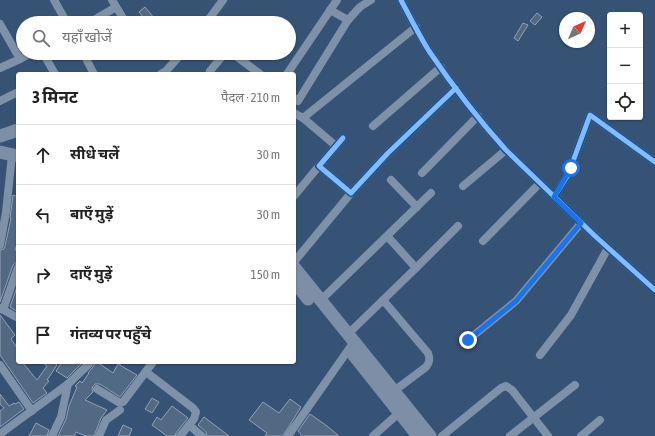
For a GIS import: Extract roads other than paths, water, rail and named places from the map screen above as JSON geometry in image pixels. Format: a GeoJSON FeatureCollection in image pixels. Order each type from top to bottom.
{"type":"FeatureCollection","features":[{"type":"Feature","properties":{"kind":"main road"},"geometry":{"type":"LineString","coordinates":[[0,136],[16,131]]}},
{"type":"Feature","properties":{"kind":"main road"},"geometry":{"type":"LineString","coordinates":[[296,269],[321,300],[399,413],[418,436]]}},
{"type":"Feature","properties":{"kind":"main road"},"geometry":{"type":"LineString","coordinates":[[296,283],[394,391],[430,436]]}},
{"type":"Feature","properties":{"kind":"street"},"geometry":{"type":"LineString","coordinates":[[54,0],[63,16]]}},
{"type":"Feature","properties":{"kind":"street"},"geometry":{"type":"LineString","coordinates":[[211,16],[223,0]]}},
{"type":"Feature","properties":{"kind":"street"},"geometry":{"type":"LineString","coordinates":[[288,72],[337,0]]}},
{"type":"Feature","properties":{"kind":"street"},"geometry":{"type":"LineString","coordinates":[[296,100],[348,20],[360,7],[371,0]]}},
{"type":"Feature","properties":{"kind":"street"},"geometry":{"type":"LineString","coordinates":[[401,0],[428,50],[456,88],[506,150],[608,248],[654,287]]}},
{"type":"Feature","properties":{"kind":"street"},"geometry":{"type":"LineString","coordinates":[[98,16],[114,3],[122,16]]}},
{"type":"Feature","properties":{"kind":"street"},"geometry":{"type":"LineString","coordinates":[[330,10],[348,20]]}},
{"type":"Feature","properties":{"kind":"street"},"geometry":{"type":"LineString","coordinates":[[0,25],[16,52]]}},
{"type":"Feature","properties":{"kind":"street"},"geometry":{"type":"LineString","coordinates":[[303,118],[416,27]]}},
{"type":"Feature","properties":{"kind":"street"},"geometry":{"type":"LineString","coordinates":[[0,68],[18,60]]}},
{"type":"Feature","properties":{"kind":"street"},"geometry":{"type":"LineString","coordinates":[[47,60],[53,72]]}},
{"type":"Feature","properties":{"kind":"street"},"geometry":{"type":"LineString","coordinates":[[87,60],[93,72]]}},
{"type":"Feature","properties":{"kind":"street"},"geometry":{"type":"LineString","coordinates":[[167,72],[176,60]]}},
{"type":"Feature","properties":{"kind":"street"},"geometry":{"type":"LineString","coordinates":[[210,71],[219,60]]}},
{"type":"Feature","properties":{"kind":"street"},"geometry":{"type":"LineString","coordinates":[[241,60],[257,72]]}},
{"type":"Feature","properties":{"kind":"street"},"geometry":{"type":"LineString","coordinates":[[373,126],[441,67]]}},
{"type":"Feature","properties":{"kind":"street"},"geometry":{"type":"LineString","coordinates":[[296,260],[351,193],[388,153],[456,88]]}},
{"type":"Feature","properties":{"kind":"street"},"geometry":{"type":"LineString","coordinates":[[0,101],[16,93]]}},
{"type":"Feature","properties":{"kind":"street"},"geometry":{"type":"LineString","coordinates":[[296,114],[303,118],[336,146]]}},
{"type":"Feature","properties":{"kind":"street"},"geometry":{"type":"LineString","coordinates":[[554,197],[568,175],[590,115],[655,162]]}},
{"type":"Feature","properties":{"kind":"street"},"geometry":{"type":"LineString","coordinates":[[422,173],[478,116]]}},
{"type":"Feature","properties":{"kind":"street"},"geometry":{"type":"LineString","coordinates":[[296,194],[343,138]]}},
{"type":"Feature","properties":{"kind":"street"},"geometry":{"type":"LineString","coordinates":[[463,186],[506,150]]}},
{"type":"Feature","properties":{"kind":"street"},"geometry":{"type":"LineString","coordinates":[[0,245],[6,212],[10,154]]}},
{"type":"Feature","properties":{"kind":"street"},"geometry":{"type":"LineString","coordinates":[[319,166],[351,193]]}},
{"type":"Feature","properties":{"kind":"street"},"geometry":{"type":"LineString","coordinates":[[391,180],[417,207]]}},
{"type":"Feature","properties":{"kind":"street"},"geometry":{"type":"LineString","coordinates":[[483,241],[540,183]]}},
{"type":"Feature","properties":{"kind":"street"},"geometry":{"type":"LineString","coordinates":[[321,300],[431,193]]}},
{"type":"Feature","properties":{"kind":"street"},"geometry":{"type":"LineString","coordinates":[[468,340],[516,301],[581,223]]}},
{"type":"Feature","properties":{"kind":"street"},"geometry":{"type":"LineString","coordinates":[[288,436],[350,342],[384,300],[458,226]]}},
{"type":"Feature","properties":{"kind":"street"},"geometry":{"type":"LineString","coordinates":[[388,236],[416,268]]}},
{"type":"Feature","properties":{"kind":"street"},"geometry":{"type":"LineString","coordinates":[[540,355],[571,315],[608,248]]}},
{"type":"Feature","properties":{"kind":"street"},"geometry":{"type":"LineString","coordinates":[[16,273],[2,309],[16,317]]}},
{"type":"Feature","properties":{"kind":"street"},"geometry":{"type":"LineString","coordinates":[[384,300],[428,353],[430,358],[426,367],[394,391]]}},
{"type":"Feature","properties":{"kind":"street"},"geometry":{"type":"LineString","coordinates":[[0,434],[68,384],[89,364]]}},
{"type":"Feature","properties":{"kind":"street"},"geometry":{"type":"LineString","coordinates":[[97,389],[120,403],[123,402],[152,364]]}},
{"type":"Feature","properties":{"kind":"street"},"geometry":{"type":"LineString","coordinates":[[0,365],[32,411]]}},
{"type":"Feature","properties":{"kind":"street"},"geometry":{"type":"LineString","coordinates":[[146,372],[193,408],[196,412],[194,419],[180,436]]}},
{"type":"Feature","properties":{"kind":"street"},"geometry":{"type":"LineString","coordinates":[[52,436],[61,417],[68,384]]}},
{"type":"Feature","properties":{"kind":"street"},"geometry":{"type":"LineString","coordinates":[[510,436],[575,385]]}},
{"type":"Feature","properties":{"kind":"street"},"geometry":{"type":"LineString","coordinates":[[442,436],[501,388],[506,386],[512,390],[548,436]]}},
{"type":"Feature","properties":{"kind":"street"},"geometry":{"type":"LineString","coordinates":[[99,436],[106,420],[120,410]]}},
{"type":"Feature","properties":{"kind":"street"},"geometry":{"type":"LineString","coordinates":[[373,436],[399,413]]}},
{"type":"Feature","properties":{"kind":"street"},"geometry":{"type":"LineString","coordinates":[[581,436],[600,420]]}},
{"type":"Feature","properties":{"kind":"street"},"geometry":{"type":"LineString","coordinates":[[189,425],[202,436]]}}]}
